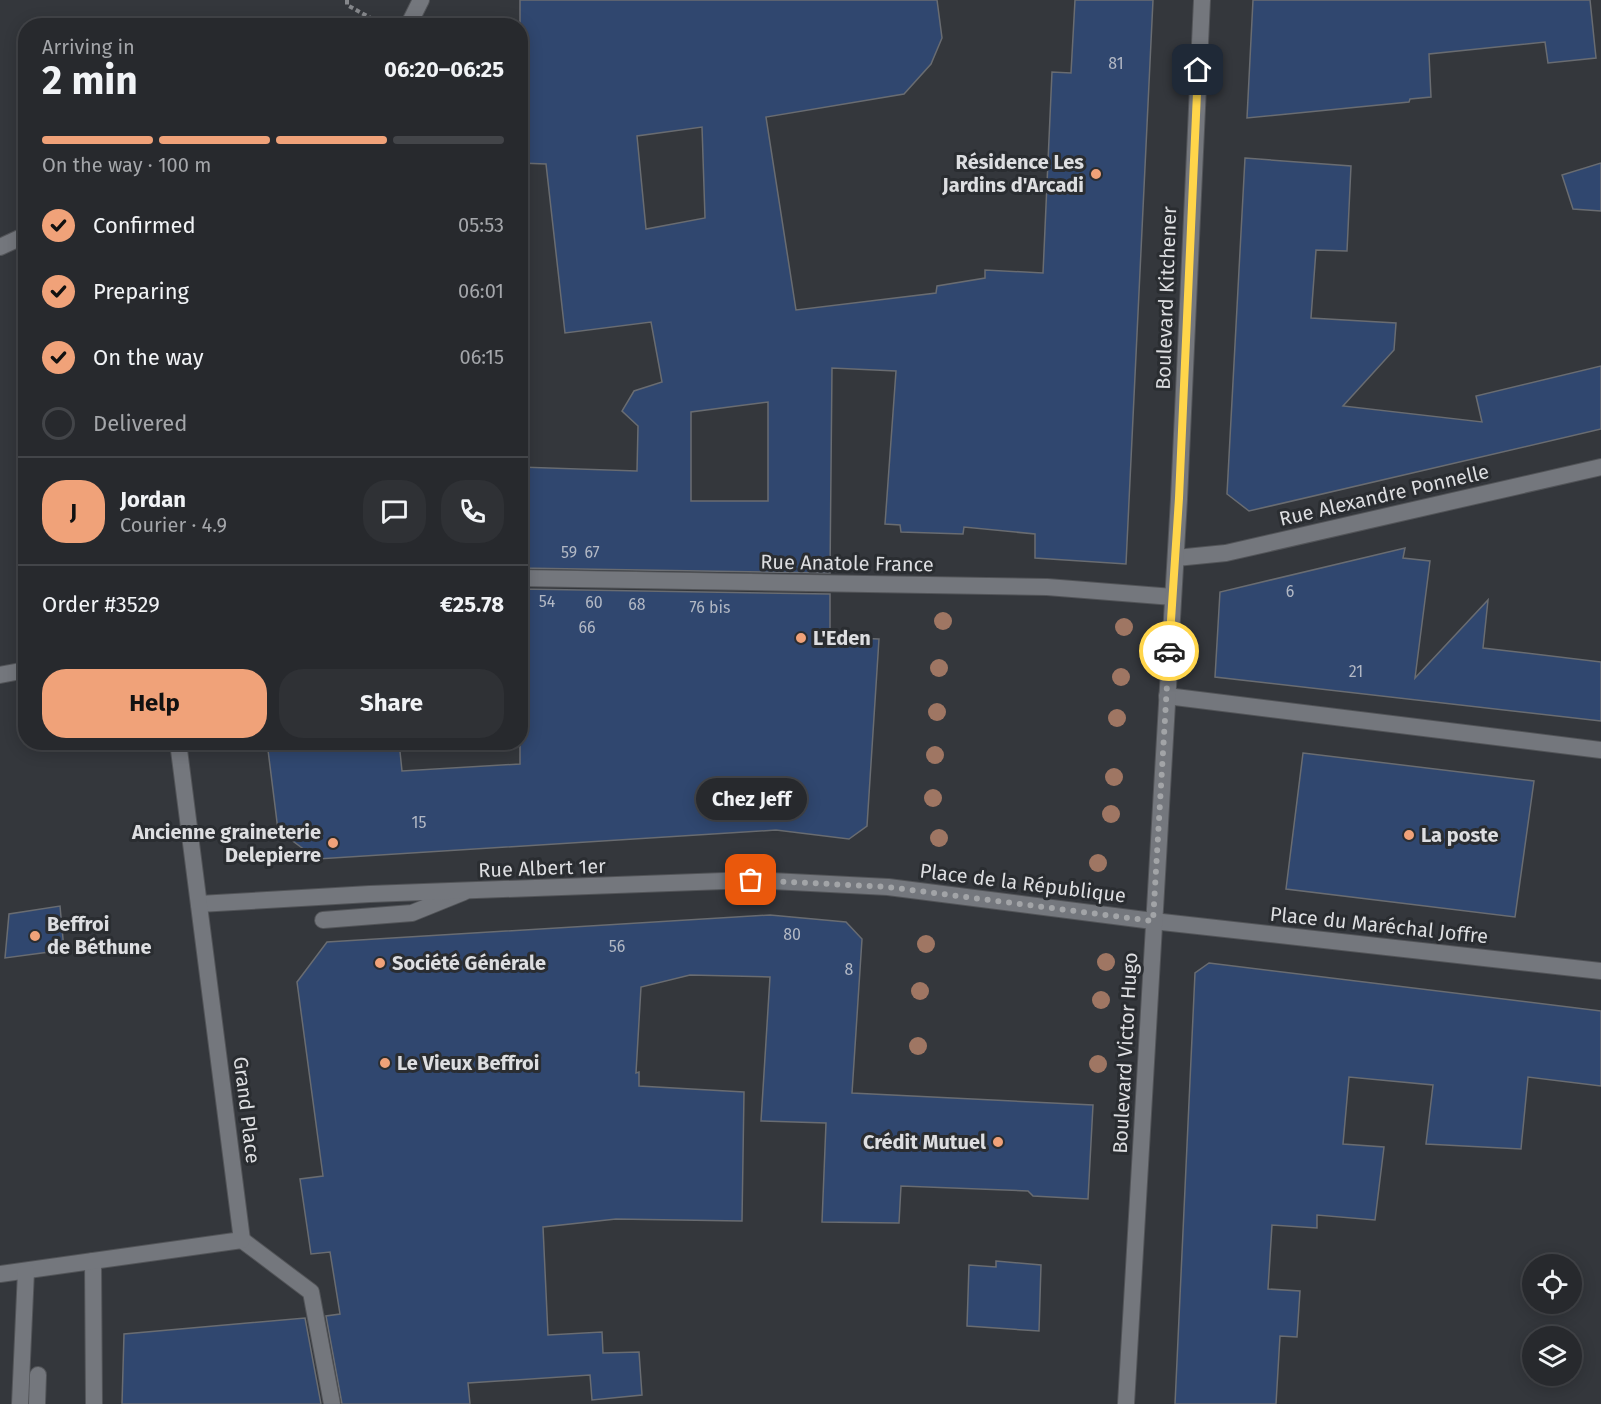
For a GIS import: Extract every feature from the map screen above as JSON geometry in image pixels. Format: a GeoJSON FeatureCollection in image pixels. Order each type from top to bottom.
{"type":"FeatureCollection","features":[{"type":"Feature","properties":{"kind":"street"},"geometry":{"type":"LineString","coordinates":[[412,18],[421,0]]}},
{"type":"Feature","properties":{"kind":"street","name":"Boulevard Kitchener"},"geometry":{"type":"LineString","coordinates":[[1173,597],[1202,0]]}},
{"type":"Feature","properties":{"kind":"street"},"geometry":{"type":"LineString","coordinates":[[0,247],[18,239]]}},
{"type":"Feature","properties":{"kind":"street","name":"Rue Alexandre Ponnelle"},"geometry":{"type":"LineString","coordinates":[[1176,558],[1226,554],[1601,467]]}},
{"type":"Feature","properties":{"kind":"street","name":"Rue Anatole France"},"geometry":{"type":"LineString","coordinates":[[528,578],[1047,587],[1173,597]]}},
{"type":"Feature","properties":{"kind":"street","name":"Boulevard Victor Hugo"},"geometry":{"type":"LineString","coordinates":[[1126,1404],[1173,597]]}},
{"type":"Feature","properties":{"kind":"street"},"geometry":{"type":"LineString","coordinates":[[0,675],[18,672]]}},
{"type":"Feature","properties":{"kind":"street"},"geometry":{"type":"LineString","coordinates":[[1167,696],[1601,750]]}},
{"type":"Feature","properties":{"kind":"street","name":"Grand Place"},"geometry":{"type":"LineString","coordinates":[[179,750],[242,1240]]}},
{"type":"Feature","properties":{"kind":"street","name":"Rue Albert 1er"},"geometry":{"type":"LineString","coordinates":[[199,904],[370,894],[751,880],[888,887]]}},
{"type":"Feature","properties":{"kind":"street","name":"Place de la République"},"geometry":{"type":"LineString","coordinates":[[888,887],[1153,921]]}},
{"type":"Feature","properties":{"kind":"street"},"geometry":{"type":"LineString","coordinates":[[323,920],[412,913],[464,892]]}},
{"type":"Feature","properties":{"kind":"street","name":"Place du Maréchal Joffre"},"geometry":{"type":"LineString","coordinates":[[1153,921],[1601,971]]}},
{"type":"Feature","properties":{"kind":"street"},"geometry":{"type":"LineString","coordinates":[[0,1274],[242,1240],[311,1292],[333,1404]]}},
{"type":"Feature","properties":{"kind":"street"},"geometry":{"type":"LineString","coordinates":[[93,1261],[94,1404]]}},
{"type":"Feature","properties":{"kind":"street"},"geometry":{"type":"LineString","coordinates":[[20,1404],[26,1271]]}},
{"type":"Feature","properties":{"kind":"street"},"geometry":{"type":"LineString","coordinates":[[37,1404],[38,1375]]}},
{"type":"Feature","properties":{"kind":"path"},"geometry":{"type":"LineString","coordinates":[[347,0],[347,5],[370,18]]}},
{"type":"Feature","properties":{"kind":"building"},"geometry":{"type":"Polygon","coordinates":[[[520,0],[937,0],[942,38],[931,64],[904,94],[766,117],[796,310],[936,293],[937,286],[985,278],[985,270],[1043,273],[1052,72],[1071,73],[1075,0],[1153,0],[1126,564],[1035,558],[1035,534],[964,527],[963,534],[901,532],[900,525],[885,524],[896,371],[832,368],[830,573],[528,568],[528,467],[637,471],[638,426],[622,411],[634,391],[662,382],[651,322],[565,333],[546,164],[528,163],[528,18],[520,18],[520,0]],[[702,127],[637,136],[646,229],[705,218],[702,127]],[[768,402],[691,412],[691,501],[768,501],[768,402]]]}},
{"type":"Feature","properties":{"kind":"building"},"geometry":{"type":"Polygon","coordinates":[[[1253,0],[1590,0],[1596,58],[1548,63],[1545,42],[1429,54],[1431,97],[1410,99],[1409,102],[1247,118],[1253,0]]]}},
{"type":"Feature","properties":{"kind":"building"},"geometry":{"type":"Polygon","coordinates":[[[1245,158],[1351,166],[1347,251],[1316,250],[1311,318],[1396,323],[1394,350],[1343,406],[1482,422],[1476,396],[1601,366],[1601,429],[1249,511],[1227,494],[1245,158]]]}},
{"type":"Feature","properties":{"kind":"building"},"geometry":{"type":"Polygon","coordinates":[[[1601,163],[1601,211],[1573,209],[1562,175],[1601,163]]]}},
{"type":"Feature","properties":{"kind":"building"},"geometry":{"type":"Polygon","coordinates":[[[1405,548],[1403,558],[1430,561],[1415,678],[1488,600],[1483,648],[1601,662],[1601,721],[1215,677],[1220,592],[1405,548]]]}},
{"type":"Feature","properties":{"kind":"building"},"geometry":{"type":"Polygon","coordinates":[[[528,589],[830,594],[830,637],[879,639],[867,826],[849,839],[776,830],[317,859],[278,830],[268,750],[400,750],[402,771],[520,764],[520,750],[528,750],[528,589]]]}},
{"type":"Feature","properties":{"kind":"building","name":"La poste"},"geometry":{"type":"Polygon","coordinates":[[[1303,753],[1534,781],[1515,917],[1286,889],[1303,753]]]}},
{"type":"Feature","properties":{"kind":"building","name":"Beffroi de Béthune"},"geometry":{"type":"Polygon","coordinates":[[[60,906],[64,950],[5,958],[9,914],[60,906]]]}},
{"type":"Feature","properties":{"kind":"building"},"geometry":{"type":"Polygon","coordinates":[[[770,915],[846,922],[862,939],[852,1093],[1093,1105],[1088,1199],[1033,1196],[1028,1191],[901,1186],[899,1223],[822,1222],[826,1123],[761,1121],[770,977],[690,975],[641,987],[636,1073],[639,1072],[639,1086],[744,1092],[742,1221],[616,1219],[543,1227],[548,1335],[602,1332],[603,1353],[639,1352],[642,1395],[592,1400],[590,1375],[468,1383],[470,1404],[342,1404],[326,1316],[340,1314],[330,1252],[311,1254],[300,1179],[323,1176],[297,982],[327,942],[770,915]]]}},
{"type":"Feature","properties":{"kind":"building"},"geometry":{"type":"Polygon","coordinates":[[[1209,963],[1601,1011],[1601,1086],[1528,1077],[1521,1149],[1426,1144],[1433,1085],[1349,1077],[1343,1144],[1384,1147],[1375,1220],[1317,1215],[1317,1228],[1272,1225],[1268,1289],[1300,1291],[1297,1337],[1280,1336],[1276,1404],[1175,1404],[1195,973],[1209,963]]]}},
{"type":"Feature","properties":{"kind":"building"},"geometry":{"type":"Polygon","coordinates":[[[996,1261],[1041,1265],[1039,1331],[967,1326],[969,1265],[996,1267],[996,1261]]]}},
{"type":"Feature","properties":{"kind":"building"},"geometry":{"type":"Polygon","coordinates":[[[305,1318],[321,1404],[122,1404],[124,1334],[305,1318]]]}},
{"type":"Feature","properties":{"kind":"way so far"},"geometry":{"type":"LineString","coordinates":[[751,880],[888,887],[1097,912],[1153,921],[1169,651]]}},
{"type":"Feature","properties":{"kind":"place","name":"Résidence Les Jardins d'Arcadi"},"geometry":{"type":"Point","coordinates":[1096,174]}},
{"type":"Feature","properties":{"kind":"place","name":"L'Eden"},"geometry":{"type":"Point","coordinates":[801,638]}},
{"type":"Feature","properties":{"kind":"place","name":"La poste"},"geometry":{"type":"Point","coordinates":[1409,835]}},
{"type":"Feature","properties":{"kind":"place","name":"Ancienne graineterie Delepierre"},"geometry":{"type":"Point","coordinates":[333,843]}},
{"type":"Feature","properties":{"kind":"place","name":"Chez Jeff"},"geometry":{"type":"Point","coordinates":[751,880]}},
{"type":"Feature","properties":{"kind":"place","name":"Beffroi de Béthune"},"geometry":{"type":"Point","coordinates":[35,936]}},
{"type":"Feature","properties":{"kind":"place","name":"Société Générale"},"geometry":{"type":"Point","coordinates":[380,963]}},
{"type":"Feature","properties":{"kind":"place","name":"Le Vieux Beffroi"},"geometry":{"type":"Point","coordinates":[385,1063]}},
{"type":"Feature","properties":{"kind":"place","name":"Crédit Mutuel"},"geometry":{"type":"Point","coordinates":[998,1142]}},
{"type":"Feature","properties":{"kind":"route"},"geometry":{"type":"LineString","coordinates":[[1169,651],[1179,498],[1198,70]]}}]}
